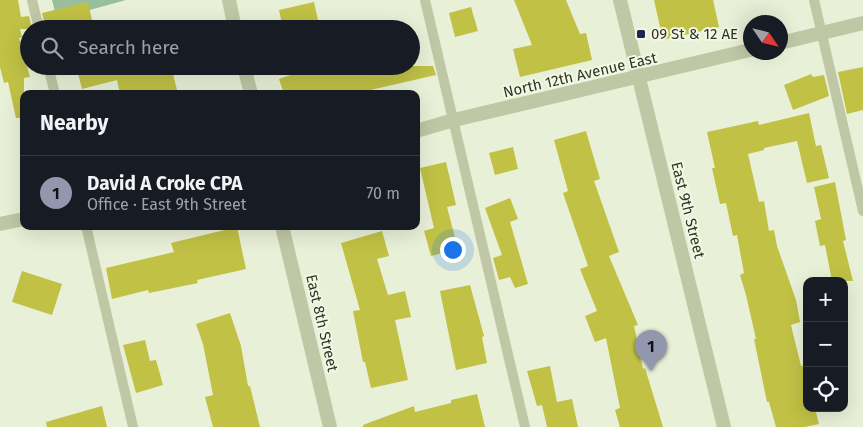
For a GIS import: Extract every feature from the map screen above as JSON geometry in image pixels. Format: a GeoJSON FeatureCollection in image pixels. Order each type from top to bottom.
{"type":"FeatureCollection","features":[{"type":"Feature","properties":{"kind":"street"},"geometry":{"type":"LineString","coordinates":[[228,0],[233,20]]}},
{"type":"Feature","properties":{"kind":"street","name":"East 9th Street"},"geometry":{"type":"LineString","coordinates":[[620,0],[724,427]]}},
{"type":"Feature","properties":{"kind":"street"},"geometry":{"type":"LineString","coordinates":[[788,41],[863,23]]}},
{"type":"Feature","properties":{"kind":"street","name":"North 12th Avenue East"},"geometry":{"type":"LineString","coordinates":[[420,130],[454,120],[639,78],[743,52]]}},
{"type":"Feature","properties":{"kind":"street"},"geometry":{"type":"LineString","coordinates":[[246,75],[250,90]]}},
{"type":"Feature","properties":{"kind":"street"},"geometry":{"type":"LineString","coordinates":[[0,224],[20,220]]}},
{"type":"Feature","properties":{"kind":"street","name":"East 8th Street"},"geometry":{"type":"LineString","coordinates":[[283,230],[330,427]]}},
{"type":"Feature","properties":{"kind":"lane"},"geometry":{"type":"LineString","coordinates":[[32,0],[37,20]]}},
{"type":"Feature","properties":{"kind":"lane"},"geometry":{"type":"LineString","coordinates":[[425,0],[525,427]]}},
{"type":"Feature","properties":{"kind":"lane"},"geometry":{"type":"LineString","coordinates":[[814,0],[863,211]]}},
{"type":"Feature","properties":{"kind":"lane"},"geometry":{"type":"LineString","coordinates":[[50,75],[53,90]]}},
{"type":"Feature","properties":{"kind":"lane"},"geometry":{"type":"LineString","coordinates":[[87,230],[133,427]]}},
{"type":"Feature","properties":{"kind":"green space"},"geometry":{"type":"Polygon","coordinates":[[[52,0],[126,0],[57,19],[52,0]]]}},
{"type":"Feature","properties":{"kind":"building"},"geometry":{"type":"Polygon","coordinates":[[[0,0],[18,0],[21,17],[29,16],[30,20],[20,20],[20,75],[29,75],[30,77],[24,78],[24,90],[20,90],[20,118],[16,118],[8,82],[4,83],[0,67],[0,0]]]}},
{"type":"Feature","properties":{"kind":"building"},"geometry":{"type":"Polygon","coordinates":[[[514,0],[566,0],[580,34],[586,33],[592,60],[520,77],[513,49],[532,45],[514,0]]]}},
{"type":"Feature","properties":{"kind":"building"},"geometry":{"type":"Polygon","coordinates":[[[654,0],[713,0],[719,27],[663,40],[654,0]]]}},
{"type":"Feature","properties":{"kind":"building"},"geometry":{"type":"Polygon","coordinates":[[[88,2],[92,20],[44,20],[42,13],[88,2]]]}},
{"type":"Feature","properties":{"kind":"building"},"geometry":{"type":"Polygon","coordinates":[[[314,2],[318,20],[281,20],[279,10],[314,2]]]}},
{"type":"Feature","properties":{"kind":"building"},"geometry":{"type":"Polygon","coordinates":[[[471,7],[478,31],[455,37],[449,13],[471,7]]]}},
{"type":"Feature","properties":{"kind":"building"},"geometry":{"type":"Polygon","coordinates":[[[420,66],[433,66],[436,75],[370,90],[283,90],[279,79],[291,75],[420,75],[420,66]]]}},
{"type":"Feature","properties":{"kind":"building"},"geometry":{"type":"Polygon","coordinates":[[[863,67],[863,110],[847,114],[838,72],[863,67]]]}},
{"type":"Feature","properties":{"kind":"building"},"geometry":{"type":"Polygon","coordinates":[[[811,74],[813,77],[824,75],[829,96],[793,110],[784,85],[811,74]]]}},
{"type":"Feature","properties":{"kind":"building"},"geometry":{"type":"Polygon","coordinates":[[[78,75],[173,75],[177,90],[119,90],[117,80],[82,89],[78,75]]]}},
{"type":"Feature","properties":{"kind":"building"},"geometry":{"type":"Polygon","coordinates":[[[809,113],[816,146],[821,145],[829,178],[807,183],[797,141],[764,148],[764,150],[748,154],[759,202],[764,201],[769,231],[774,230],[777,246],[796,300],[800,322],[791,325],[801,366],[803,366],[803,412],[816,412],[819,424],[805,427],[776,427],[769,402],[767,402],[754,339],[756,339],[740,275],[744,273],[737,235],[733,236],[726,203],[720,204],[712,168],[715,168],[707,132],[758,121],[759,125],[809,113]]]}},
{"type":"Feature","properties":{"kind":"building"},"geometry":{"type":"Polygon","coordinates":[[[586,131],[600,179],[594,181],[619,252],[609,256],[638,325],[634,326],[643,369],[645,368],[663,427],[620,427],[615,410],[620,408],[606,338],[595,342],[585,316],[597,311],[580,269],[588,266],[563,193],[568,191],[554,140],[586,131]]]}},
{"type":"Feature","properties":{"kind":"building"},"geometry":{"type":"Polygon","coordinates":[[[513,147],[518,169],[495,175],[489,153],[513,147]]]}},
{"type":"Feature","properties":{"kind":"building"},"geometry":{"type":"Polygon","coordinates":[[[446,162],[456,205],[447,207],[458,249],[431,256],[424,231],[434,228],[420,168],[446,162]]]}},
{"type":"Feature","properties":{"kind":"building"},"geometry":{"type":"Polygon","coordinates":[[[835,182],[846,240],[843,241],[853,281],[848,281],[848,277],[831,277],[825,245],[820,246],[815,221],[821,219],[814,187],[835,182]]]}},
{"type":"Feature","properties":{"kind":"building"},"geometry":{"type":"Polygon","coordinates":[[[510,198],[518,219],[510,222],[528,284],[515,288],[510,277],[499,280],[493,258],[502,255],[485,208],[510,198]]]}},
{"type":"Feature","properties":{"kind":"building"},"geometry":{"type":"Polygon","coordinates":[[[225,230],[238,230],[246,269],[197,280],[198,283],[149,293],[148,290],[112,299],[106,268],[174,252],[171,243],[225,230]]]}},
{"type":"Feature","properties":{"kind":"building"},"geometry":{"type":"Polygon","coordinates":[[[382,231],[389,256],[377,259],[388,295],[405,291],[411,317],[395,320],[408,380],[371,388],[365,362],[363,362],[353,311],[360,310],[341,243],[382,231]]]}},
{"type":"Feature","properties":{"kind":"building"},"geometry":{"type":"Polygon","coordinates":[[[22,271],[62,284],[52,315],[12,302],[22,271]]]}},
{"type":"Feature","properties":{"kind":"building"},"geometry":{"type":"Polygon","coordinates":[[[470,285],[484,336],[482,337],[487,363],[456,370],[440,291],[470,285]]]}},
{"type":"Feature","properties":{"kind":"building"},"geometry":{"type":"Polygon","coordinates":[[[230,313],[241,346],[248,386],[250,386],[260,427],[213,427],[205,397],[213,395],[203,344],[196,324],[230,313]]]}},
{"type":"Feature","properties":{"kind":"building"},"geometry":{"type":"Polygon","coordinates":[[[145,340],[150,361],[156,360],[163,385],[136,393],[123,345],[145,340]]]}},
{"type":"Feature","properties":{"kind":"building"},"geometry":{"type":"Polygon","coordinates":[[[550,366],[557,402],[572,399],[578,427],[547,427],[542,405],[537,406],[527,371],[550,366]]]}},
{"type":"Feature","properties":{"kind":"building"},"geometry":{"type":"Polygon","coordinates":[[[477,394],[485,427],[363,427],[363,425],[414,406],[415,412],[477,394]]]}},
{"type":"Feature","properties":{"kind":"building"},"geometry":{"type":"Polygon","coordinates":[[[102,406],[107,427],[47,427],[46,422],[102,406]]]}},
{"type":"Feature","properties":{"kind":"place","name":"09 St & 12 AE"},"geometry":{"type":"Point","coordinates":[641,34]}},
{"type":"Feature","properties":{"kind":"place","name":"David A Croke CPA"},"geometry":{"type":"Point","coordinates":[651,371]}}]}
